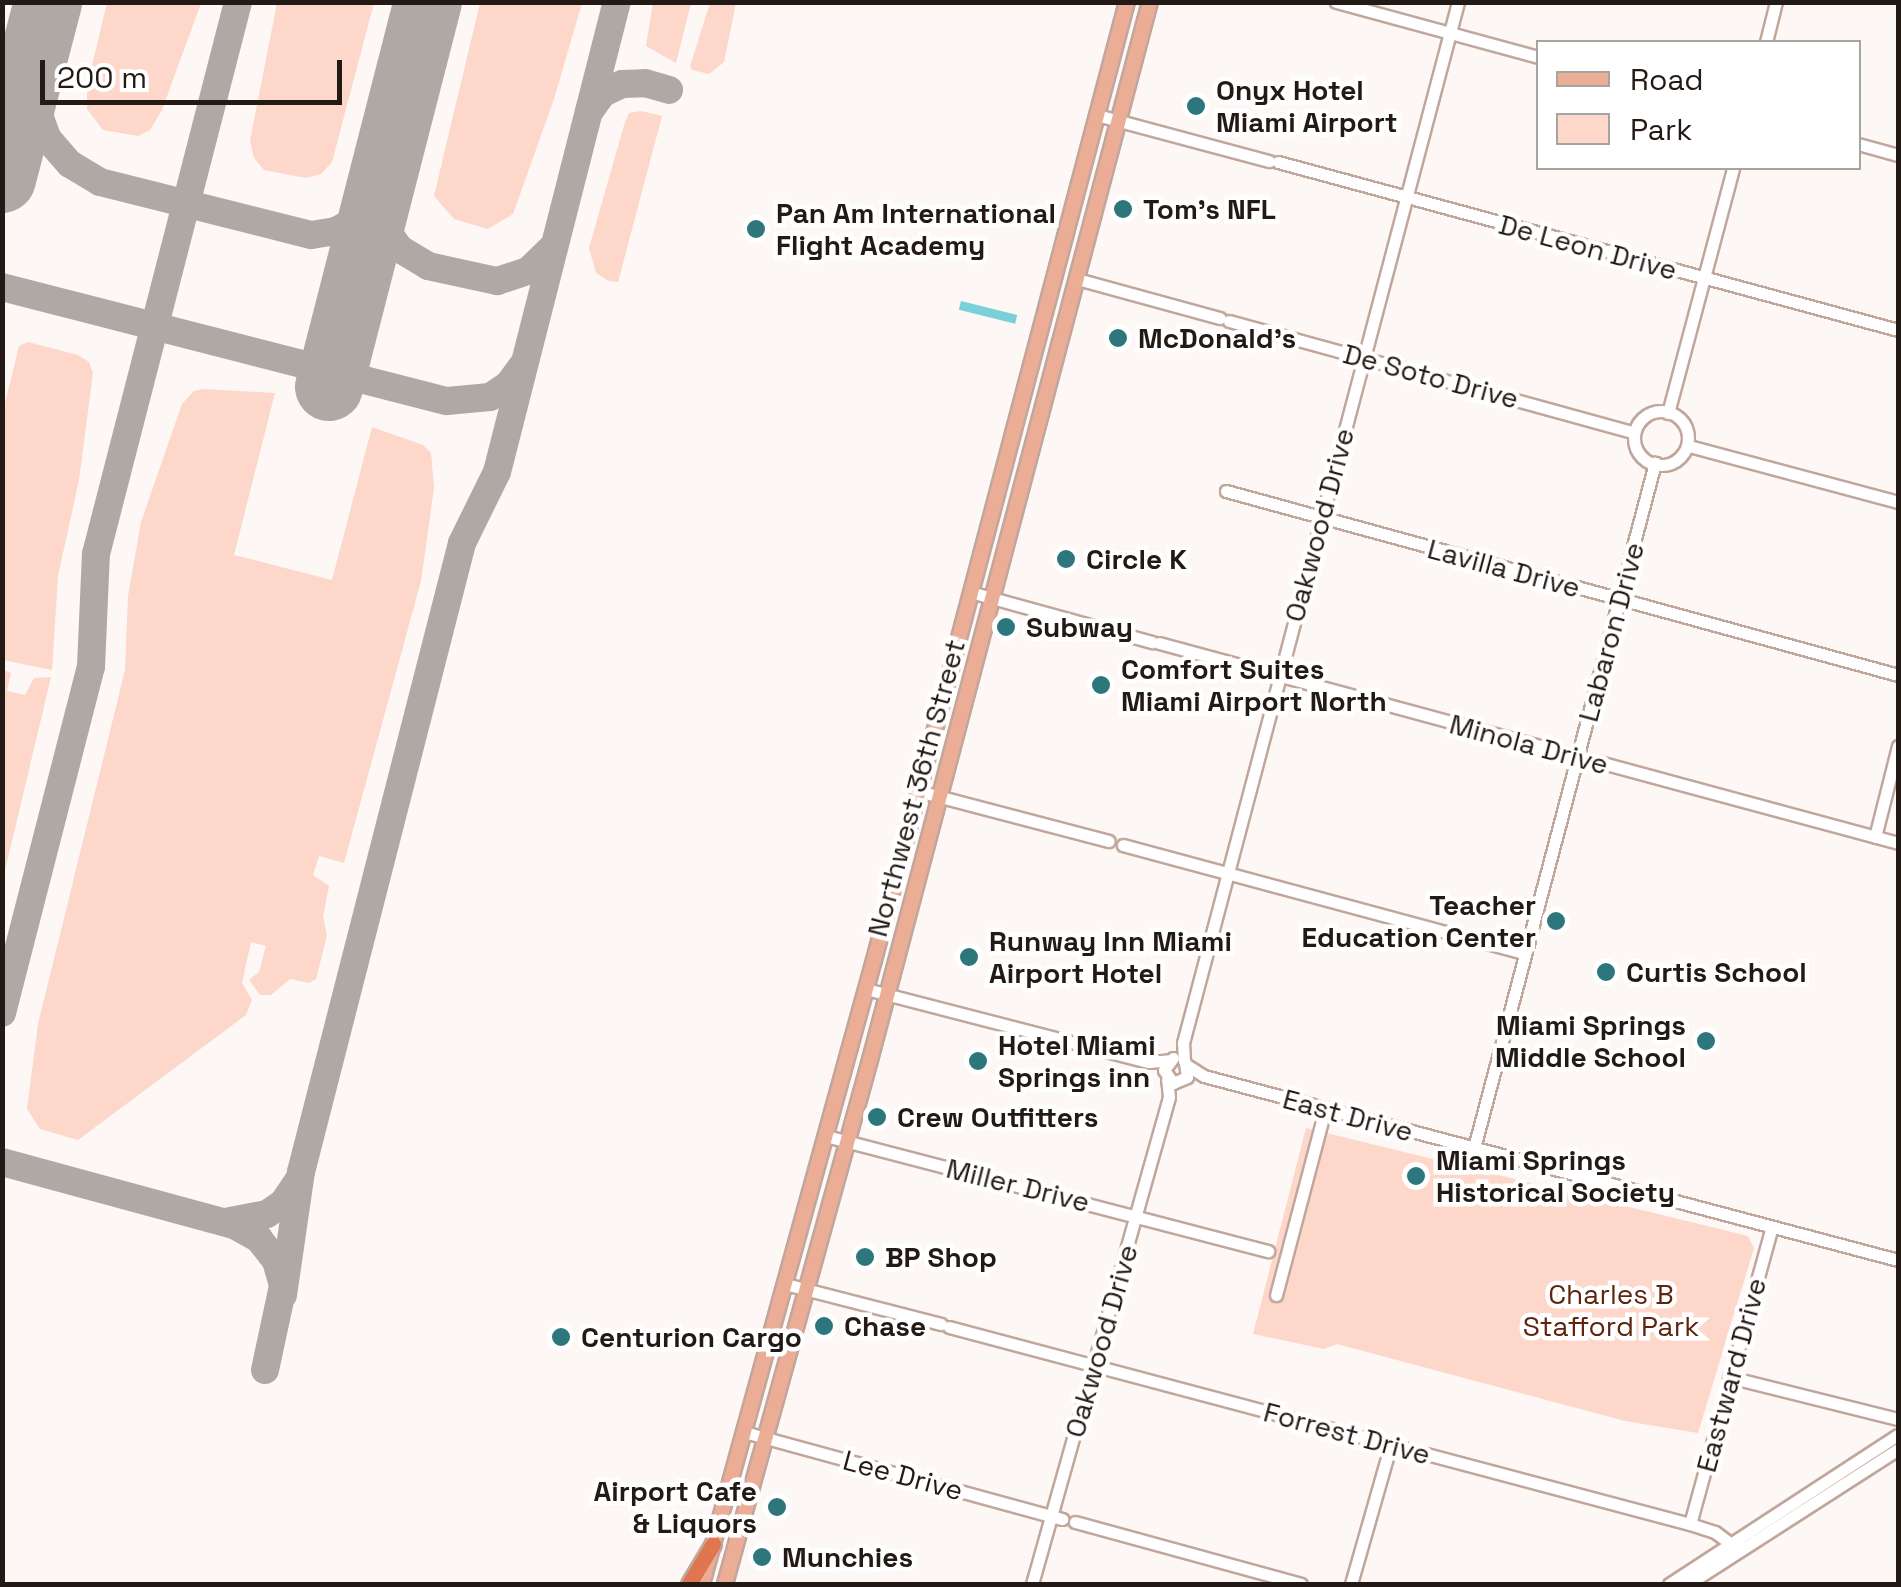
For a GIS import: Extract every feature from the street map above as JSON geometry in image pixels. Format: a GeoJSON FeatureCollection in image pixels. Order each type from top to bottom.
{"type":"FeatureCollection","features":[{"type":"Feature","properties":{"kind":"highway"},"geometry":{"type":"LineString","coordinates":[[690,1584],[714,1540]]}},
{"type":"Feature","properties":{"kind":"main road","name":"Northwest 36th Street"},"geometry":{"type":"LineString","coordinates":[[702,1584],[866,988],[1127,2]]}},
{"type":"Feature","properties":{"kind":"main road","name":"Northwest 36th Street"},"geometry":{"type":"LineString","coordinates":[[727,1584],[1150,2]]}},
{"type":"Feature","properties":{"kind":"main road"},"geometry":{"type":"LineString","coordinates":[[1070,216],[1074,233],[1068,267],[1077,278]]}},
{"type":"Feature","properties":{"kind":"main road"},"geometry":{"type":"LineString","coordinates":[[1022,400],[1043,406]]}},
{"type":"Feature","properties":{"kind":"main road"},"geometry":{"type":"LineString","coordinates":[[714,1540],[713,1560],[727,1584]]}},
{"type":"Feature","properties":{"kind":"street"},"geometry":{"type":"LineString","coordinates":[[1336,2],[1536,56]]}},
{"type":"Feature","properties":{"kind":"street","name":"Oakwood Drive"},"geometry":{"type":"LineString","coordinates":[[1179,1062],[1458,2]]}},
{"type":"Feature","properties":{"kind":"street"},"geometry":{"type":"LineString","coordinates":[[1766,40],[1776,2]]}},
{"type":"Feature","properties":{"kind":"street","name":"De Leon Drive"},"geometry":{"type":"LineString","coordinates":[[1097,114],[1898,330]]}},
{"type":"Feature","properties":{"kind":"street"},"geometry":{"type":"LineString","coordinates":[[1861,145],[1898,154]]}},
{"type":"Feature","properties":{"kind":"street"},"geometry":{"type":"LineString","coordinates":[[1668,413],[1732,170]]}},
{"type":"Feature","properties":{"kind":"street","name":"De Soto Drive"},"geometry":{"type":"LineString","coordinates":[[1077,278],[1633,432]]}},
{"type":"Feature","properties":{"kind":"street"},"geometry":{"type":"LineString","coordinates":[[1668,413],[1684,424],[1689,446],[1675,462],[1655,463],[1636,448],[1633,432],[1646,415],[1668,413]]}},
{"type":"Feature","properties":{"kind":"street"},"geometry":{"type":"LineString","coordinates":[[1689,446],[1898,502]]}},
{"type":"Feature","properties":{"kind":"street","name":"Labaron Drive"},"geometry":{"type":"LineString","coordinates":[[1474,1148],[1655,463]]}},
{"type":"Feature","properties":{"kind":"street","name":"Lavilla Drive"},"geometry":{"type":"LineString","coordinates":[[1226,492],[1898,674]]}},
{"type":"Feature","properties":{"kind":"street","name":"Minola Drive"},"geometry":{"type":"LineString","coordinates":[[970,592],[1898,844]]}},
{"type":"Feature","properties":{"kind":"street"},"geometry":{"type":"LineString","coordinates":[[1875,837],[1898,746]]}},
{"type":"Feature","properties":{"kind":"street"},"geometry":{"type":"LineString","coordinates":[[918,791],[1109,841]]}},
{"type":"Feature","properties":{"kind":"street"},"geometry":{"type":"LineString","coordinates":[[1123,845],[1524,953]]}},
{"type":"Feature","properties":{"kind":"street"},"geometry":{"type":"LineString","coordinates":[[866,988],[1149,1062],[1179,1062]]}},
{"type":"Feature","properties":{"kind":"street"},"geometry":{"type":"LineString","coordinates":[[1149,1062],[1165,1077],[1183,1081],[1179,1062]]}},
{"type":"Feature","properties":{"kind":"street"},"geometry":{"type":"LineString","coordinates":[[1165,1077],[1179,1062]]}},
{"type":"Feature","properties":{"kind":"street","name":"East Drive"},"geometry":{"type":"LineString","coordinates":[[1179,1062],[1203,1076],[1898,1260]]}},
{"type":"Feature","properties":{"kind":"street","name":"East Drive"},"geometry":{"type":"LineString","coordinates":[[1183,1081],[1203,1076]]}},
{"type":"Feature","properties":{"kind":"street","name":"Oakwood Drive"},"geometry":{"type":"LineString","coordinates":[[1165,1077],[1169,1097]]}},
{"type":"Feature","properties":{"kind":"street","name":"Oakwood Drive"},"geometry":{"type":"LineString","coordinates":[[1032,1584],[1063,1519],[1095,1365],[1169,1097],[1183,1081]]}},
{"type":"Feature","properties":{"kind":"street"},"geometry":{"type":"LineString","coordinates":[[1276,1295],[1326,1109]]}},
{"type":"Feature","properties":{"kind":"street","name":"Miller Drive"},"geometry":{"type":"LineString","coordinates":[[826,1136],[1268,1252]]}},
{"type":"Feature","properties":{"kind":"street","name":"Eastward Drive"},"geometry":{"type":"LineString","coordinates":[[1690,1524],[1772,1227]]}},
{"type":"Feature","properties":{"kind":"street","name":"Forrest Drive"},"geometry":{"type":"LineString","coordinates":[[785,1284],[1690,1524],[1715,1532],[1735,1547]]}},
{"type":"Feature","properties":{"kind":"street"},"geometry":{"type":"LineString","coordinates":[[1729,1377],[1898,1419]]}},
{"type":"Feature","properties":{"kind":"street","name":"Lee Drive"},"geometry":{"type":"LineString","coordinates":[[744,1432],[1301,1584]]}},
{"type":"Feature","properties":{"kind":"street"},"geometry":{"type":"LineString","coordinates":[[1688,1584],[1898,1435]]}},
{"type":"Feature","properties":{"kind":"street"},"geometry":{"type":"LineString","coordinates":[[1350,1584],[1391,1444]]}},
{"type":"Feature","properties":{"kind":"street"},"geometry":{"type":"LineString","coordinates":[[1670,1584],[1898,1449]]}},
{"type":"Feature","properties":{"kind":"green space"},"geometry":{"type":"Polygon","coordinates":[[[107,3],[201,3],[162,110],[150,130],[138,136],[103,130],[87,109],[87,86],[107,3]]]}},
{"type":"Feature","properties":{"kind":"green space"},"geometry":{"type":"Polygon","coordinates":[[[277,3],[374,3],[332,162],[321,174],[306,178],[264,170],[254,158],[250,141],[277,3]]]}},
{"type":"Feature","properties":{"kind":"green space"},"geometry":{"type":"Polygon","coordinates":[[[480,3],[582,3],[554,99],[513,214],[488,229],[454,219],[434,196],[480,3]]]}},
{"type":"Feature","properties":{"kind":"green space"},"geometry":{"type":"Polygon","coordinates":[[[653,3],[691,3],[676,63],[646,46],[653,3]]]}},
{"type":"Feature","properties":{"kind":"green space"},"geometry":{"type":"Polygon","coordinates":[[[710,3],[736,3],[724,62],[709,74],[690,66],[710,3]]]}},
{"type":"Feature","properties":{"kind":"green space"},"geometry":{"type":"Polygon","coordinates":[[[641,111],[662,116],[618,282],[609,281],[596,273],[589,248],[625,122],[629,113],[641,111]]]}},
{"type":"Feature","properties":{"kind":"green space"},"geometry":{"type":"Polygon","coordinates":[[[28,342],[78,355],[89,362],[93,373],[79,480],[58,576],[52,670],[3,660],[3,411],[19,346],[28,342]]]}},
{"type":"Feature","properties":{"kind":"green space"},"geometry":{"type":"Polygon","coordinates":[[[194,391],[275,393],[234,555],[332,580],[372,427],[423,445],[431,453],[434,488],[421,581],[344,863],[319,856],[313,875],[329,886],[323,917],[327,935],[316,979],[309,983],[290,979],[271,995],[260,995],[249,980],[259,972],[266,946],[251,942],[242,983],[252,1000],[246,1015],[78,1140],[40,1129],[27,1109],[38,1024],[125,670],[128,596],[141,522],[182,404],[194,391]]]}},
{"type":"Feature","properties":{"kind":"green space"},"geometry":{"type":"Polygon","coordinates":[[[3,670],[11,673],[7,691],[25,695],[34,678],[51,677],[3,879],[3,670]]]}},
{"type":"Feature","properties":{"kind":"green space","name":"Charles B Stafford Park"},"geometry":{"type":"Polygon","coordinates":[[[1306,1128],[1748,1236],[1754,1248],[1698,1433],[1625,1421],[1337,1344],[1324,1349],[1253,1334],[1306,1128]]]}},
{"type":"Feature","properties":{"kind":"water"},"geometry":{"type":"Polygon","coordinates":[[[961,301],[1017,315],[1015,324],[959,310],[961,301]]]}},
{"type":"Feature","properties":{"kind":"taxiway"},"geometry":{"type":"LineString","coordinates":[[2,117],[43,2]]}},
{"type":"Feature","properties":{"kind":"taxiway"},"geometry":{"type":"LineString","coordinates":[[2,1013],[91,667],[96,554],[238,2]]}},
{"type":"Feature","properties":{"kind":"taxiway"},"geometry":{"type":"LineString","coordinates":[[283,1295],[301,1172],[462,543],[497,472],[617,2]]}},
{"type":"Feature","properties":{"kind":"taxiway"},"geometry":{"type":"LineString","coordinates":[[31,68],[35,104],[48,139],[70,164],[100,182],[311,235],[336,231],[356,220],[372,202],[383,177]]}},
{"type":"Feature","properties":{"kind":"taxiway"},"geometry":{"type":"LineString","coordinates":[[589,112],[603,93],[622,84],[645,83],[669,90]]}},
{"type":"Feature","properties":{"kind":"taxiway"},"geometry":{"type":"LineString","coordinates":[[2,158],[8,159]]}},
{"type":"Feature","properties":{"kind":"taxiway"},"geometry":{"type":"LineString","coordinates":[[382,183],[381,208],[389,234],[400,249],[428,266],[497,281],[528,271],[552,248]]}},
{"type":"Feature","properties":{"kind":"taxiway"},"geometry":{"type":"LineString","coordinates":[[2,287],[447,401],[490,397],[509,384],[522,366]]}},
{"type":"Feature","properties":{"kind":"taxiway"},"geometry":{"type":"LineString","coordinates":[[2,1162],[234,1225],[259,1239],[276,1261],[283,1286],[265,1370]]}},
{"type":"Feature","properties":{"kind":"taxiway"},"geometry":{"type":"LineString","coordinates":[[225,1222],[267,1214],[283,1203],[299,1179]]}},
{"type":"Feature","properties":{"kind":"runway"},"geometry":{"type":"LineString","coordinates":[[2,179],[48,2]]}},
{"type":"Feature","properties":{"kind":"runway"},"geometry":{"type":"LineString","coordinates":[[329,387],[428,2]]}},
{"type":"Feature","properties":{"kind":"place","name":"Onyx Hotel Miami Airport"},"geometry":{"type":"Point","coordinates":[1196,106]}},
{"type":"Feature","properties":{"kind":"place","name":"Tom's NFL"},"geometry":{"type":"Point","coordinates":[1123,209]}},
{"type":"Feature","properties":{"kind":"place","name":"Pan Am International Flight Academy"},"geometry":{"type":"Point","coordinates":[756,229]}},
{"type":"Feature","properties":{"kind":"place","name":"McDonald's"},"geometry":{"type":"Point","coordinates":[1118,338]}},
{"type":"Feature","properties":{"kind":"place","name":"Circle K"},"geometry":{"type":"Point","coordinates":[1066,559]}},
{"type":"Feature","properties":{"kind":"place","name":"Subway"},"geometry":{"type":"Point","coordinates":[1006,627]}},
{"type":"Feature","properties":{"kind":"place","name":"Comfort Suites Miami Airport North"},"geometry":{"type":"Point","coordinates":[1101,685]}},
{"type":"Feature","properties":{"kind":"place","name":"Teacher Education Center"},"geometry":{"type":"Point","coordinates":[1556,921]}},
{"type":"Feature","properties":{"kind":"place","name":"Runway Inn Miami Airport Hotel"},"geometry":{"type":"Point","coordinates":[969,957]}},
{"type":"Feature","properties":{"kind":"place","name":"Curtis School"},"geometry":{"type":"Point","coordinates":[1606,972]}},
{"type":"Feature","properties":{"kind":"place","name":"Miami Springs Middle School"},"geometry":{"type":"Point","coordinates":[1706,1041]}},
{"type":"Feature","properties":{"kind":"place","name":"Hotel Miami Springs inn"},"geometry":{"type":"Point","coordinates":[978,1061]}},
{"type":"Feature","properties":{"kind":"place","name":"Crew Outfitters"},"geometry":{"type":"Point","coordinates":[877,1117]}},
{"type":"Feature","properties":{"kind":"place","name":"Miami Springs Historical Society"},"geometry":{"type":"Point","coordinates":[1416,1176]}},
{"type":"Feature","properties":{"kind":"place","name":"BP Shop"},"geometry":{"type":"Point","coordinates":[865,1257]}},
{"type":"Feature","properties":{"kind":"place","name":"Chase"},"geometry":{"type":"Point","coordinates":[824,1326]}},
{"type":"Feature","properties":{"kind":"place","name":"Centurion Cargo"},"geometry":{"type":"Point","coordinates":[561,1337]}},
{"type":"Feature","properties":{"kind":"place","name":"Airport Cafe & Liquors"},"geometry":{"type":"Point","coordinates":[777,1507]}},
{"type":"Feature","properties":{"kind":"place","name":"Munchies"},"geometry":{"type":"Point","coordinates":[762,1557]}}]}
